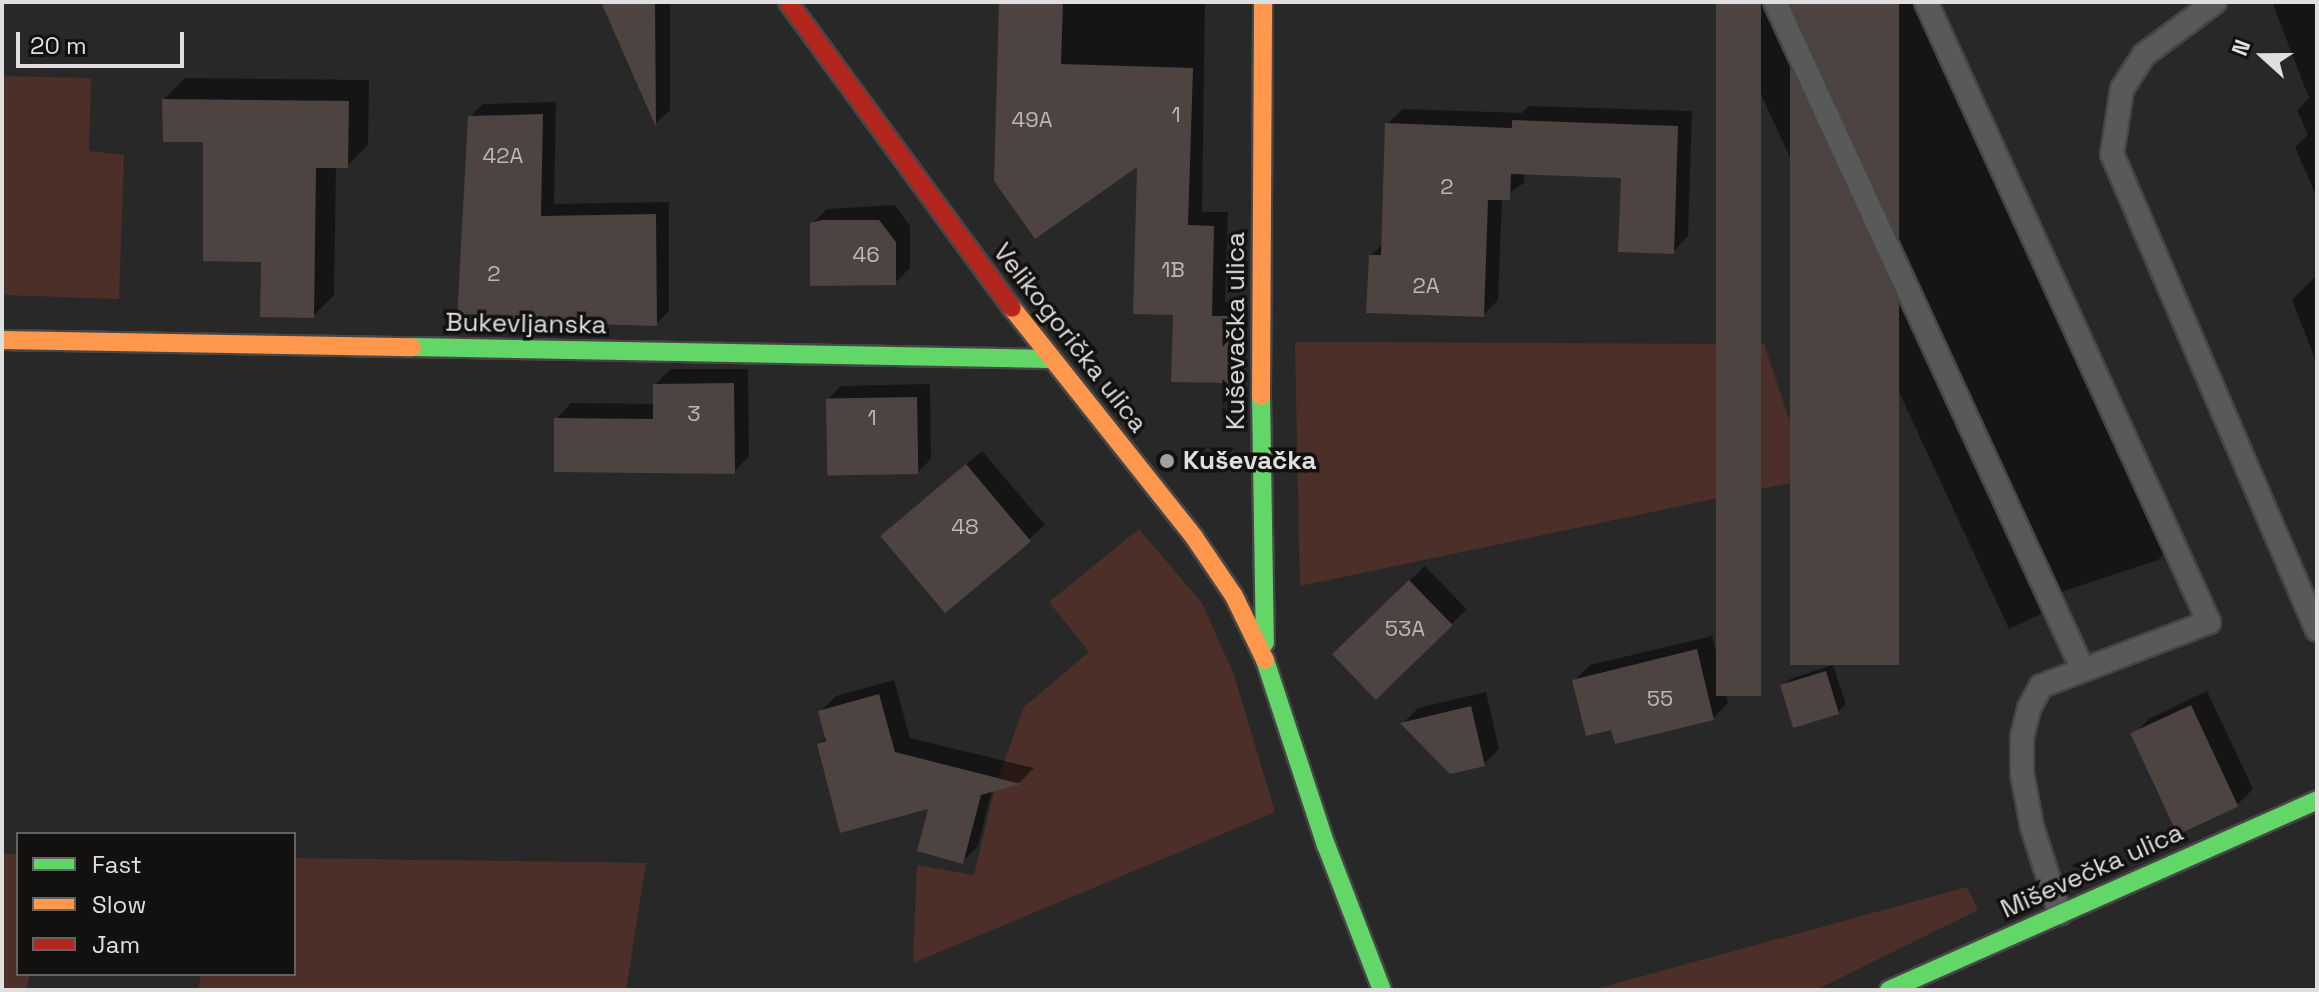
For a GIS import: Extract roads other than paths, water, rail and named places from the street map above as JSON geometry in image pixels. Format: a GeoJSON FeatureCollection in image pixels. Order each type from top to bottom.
{"type":"FeatureCollection","features":[{"type":"Feature","properties":{"kind":"street","name":"Velikogorička ulica"},"geometry":{"type":"LineString","coordinates":[[788,2],[1049,359],[1194,537],[1234,596],[1266,661],[1326,845],[1382,990]]}},
{"type":"Feature","properties":{"kind":"street","name":"Kuševačka ulica"},"geometry":{"type":"LineString","coordinates":[[1263,2],[1260,574],[1266,661]]}},
{"type":"Feature","properties":{"kind":"street","name":"Bukevljanska"},"geometry":{"type":"LineString","coordinates":[[2,340],[1049,359]]}},
{"type":"Feature","properties":{"kind":"street","name":"Miševečka ulica"},"geometry":{"type":"LineString","coordinates":[[1889,990],[2317,800]]}},
{"type":"Feature","properties":{"kind":"lane"},"geometry":{"type":"LineString","coordinates":[[1775,2],[2082,668]]}},
{"type":"Feature","properties":{"kind":"lane"},"geometry":{"type":"LineString","coordinates":[[1926,2],[2209,622],[2041,686],[2022,738],[2032,827],[2060,914]]}},
{"type":"Feature","properties":{"kind":"lane"},"geometry":{"type":"LineString","coordinates":[[2215,2],[2144,55],[2122,89],[2112,154],[2317,630]]}},
{"type":"Feature","properties":{"kind":"place","name":"Kuševačka"},"geometry":{"type":"Point","coordinates":[1167,461]}}]}
